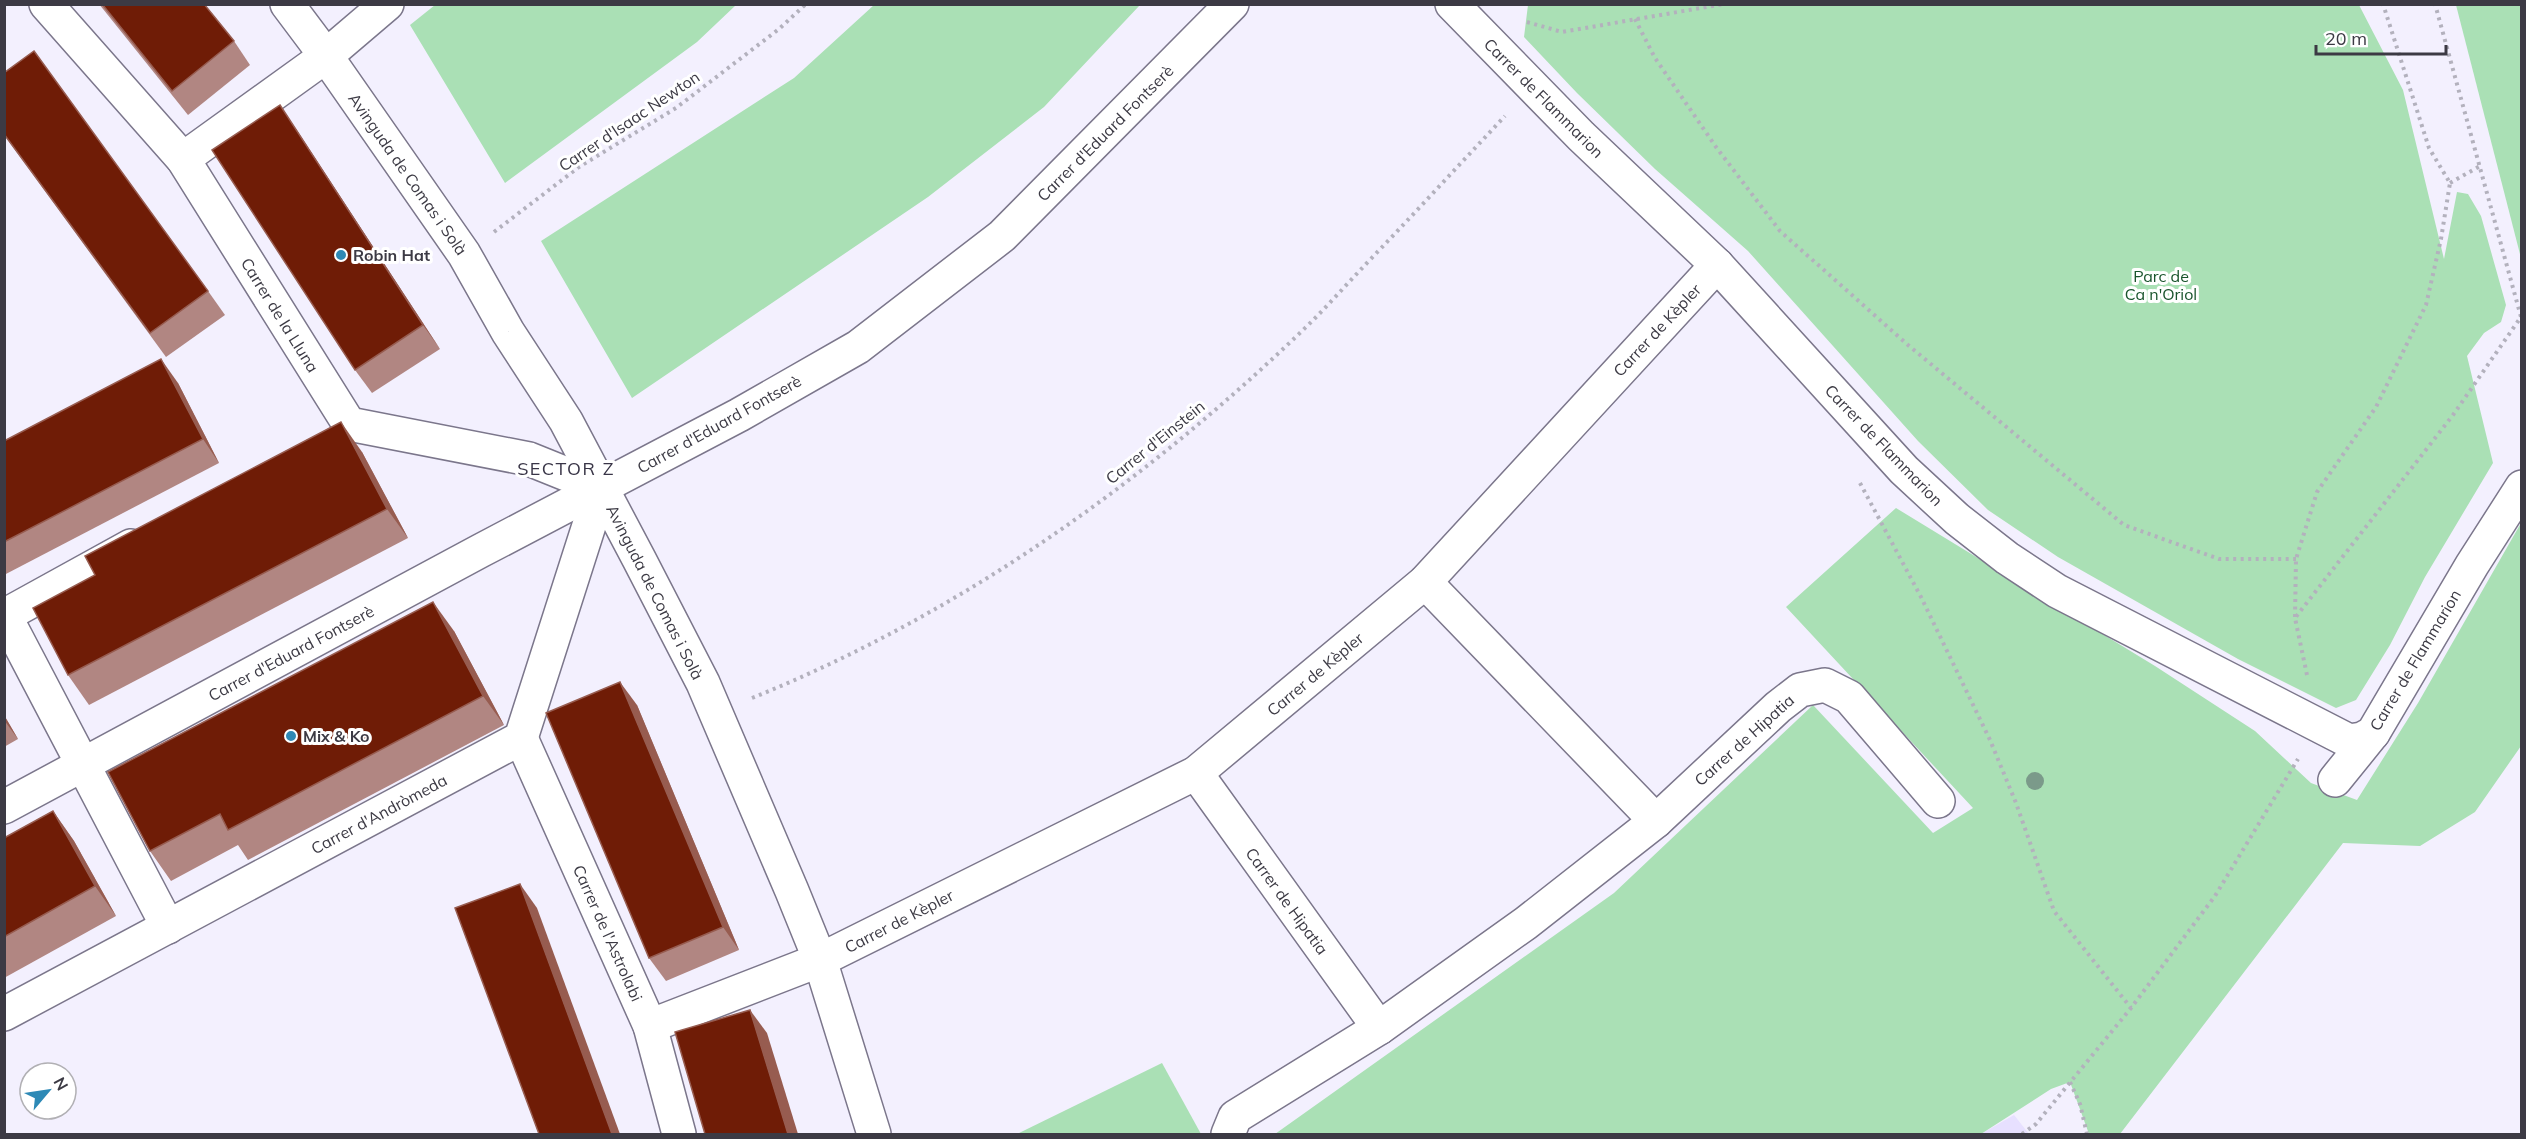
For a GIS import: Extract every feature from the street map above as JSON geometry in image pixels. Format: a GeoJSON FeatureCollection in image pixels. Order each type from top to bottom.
{"type":"FeatureCollection","features":[{"type":"Feature","properties":{"kind":"street","name":"Carrer de la Lluna"},"geometry":{"type":"LineString","coordinates":[[46,4],[183,159],[339,430],[386,431],[529,459],[601,488]]}},
{"type":"Feature","properties":{"kind":"street","name":"Avinguda de Comas i Solà"},"geometry":{"type":"LineString","coordinates":[[286,4],[326,56],[464,255],[508,332],[566,421],[703,684],[820,960],[874,1134]]}},
{"type":"Feature","properties":{"kind":"street"},"geometry":{"type":"LineString","coordinates":[[183,159],[326,56],[387,4]]}},
{"type":"Feature","properties":{"kind":"street","name":"Carrer d'Eduard Fontserè"},"geometry":{"type":"LineString","coordinates":[[4,807],[740,415],[858,347],[1002,236],[1232,4]]}},
{"type":"Feature","properties":{"kind":"street","name":"Carrer de Flammarion"},"geometry":{"type":"LineString","coordinates":[[1452,4],[1581,136],[1717,265],[1904,470],[1957,519],[2007,558],[2057,591],[2349,741],[2362,739],[2373,733],[2472,565],[2522,487]]}},
{"type":"Feature","properties":{"kind":"street","name":"Carrer de Kèpler"},"geometry":{"type":"LineString","coordinates":[[650,1026],[820,960],[1196,773],[1425,582],[1717,265]]}},
{"type":"Feature","properties":{"kind":"street"},"geometry":{"type":"LineString","coordinates":[[521,738],[601,488]]}},
{"type":"Feature","properties":{"kind":"street"},"geometry":{"type":"LineString","coordinates":[[162,529],[5,616],[168,927]]}},
{"type":"Feature","properties":{"kind":"street"},"geometry":{"type":"LineString","coordinates":[[1425,582],[1656,821]]}},
{"type":"Feature","properties":{"kind":"street","name":"Carrer de Hipatia"},"geometry":{"type":"LineString","coordinates":[[1228,1134],[1235,1118],[1378,1028],[1526,923],[1656,821],[1778,707],[1800,690],[1825,685],[1849,697],[1938,801]]}},
{"type":"Feature","properties":{"kind":"street"},"geometry":{"type":"LineString","coordinates":[[2335,780],[2373,733]]}},
{"type":"Feature","properties":{"kind":"street","name":"Carrer d'Andròmeda"},"geometry":{"type":"LineString","coordinates":[[4,1014],[521,738]]}},
{"type":"Feature","properties":{"kind":"street","name":"Carrer de l'Astrolabi"},"geometry":{"type":"LineString","coordinates":[[521,738],[650,1026],[679,1134]]}},
{"type":"Feature","properties":{"kind":"street","name":"Carrer de Hipatia"},"geometry":{"type":"LineString","coordinates":[[1196,773],[1378,1028]]}},
{"type":"Feature","properties":{"kind":"path","name":"Carrer d'Isaac Newton"},"geometry":{"type":"LineString","coordinates":[[464,255],[579,167],[676,108],[779,28],[806,4]]}},
{"type":"Feature","properties":{"kind":"path"},"geometry":{"type":"LineString","coordinates":[[1519,20],[1562,32],[1724,4]]}},
{"type":"Feature","properties":{"kind":"path"},"geometry":{"type":"LineString","coordinates":[[2022,1134],[2036,1124],[2131,1008],[2215,896],[2318,726],[2295,618],[2296,559],[2317,492],[2376,406],[2426,305],[2450,183],[2428,148],[2383,4]]}},
{"type":"Feature","properties":{"kind":"path"},"geometry":{"type":"LineString","coordinates":[[2295,618],[2452,416],[2521,317],[2435,4]]}},
{"type":"Feature","properties":{"kind":"path"},"geometry":{"type":"LineString","coordinates":[[1635,19],[1655,58],[1716,147],[1780,231],[1908,345],[2124,525],[2219,559],[2296,559]]}},
{"type":"Feature","properties":{"kind":"path","name":"Carrer d'Einstein"},"geometry":{"type":"LineString","coordinates":[[716,713],[811,674],[924,615],[1009,566],[1111,493],[1211,414],[1304,329],[1532,87]]}},
{"type":"Feature","properties":{"kind":"path"},"geometry":{"type":"LineString","coordinates":[[2450,183],[2481,166]]}},
{"type":"Feature","properties":{"kind":"path"},"geometry":{"type":"LineString","coordinates":[[1875,438],[1855,474],[1920,597],[1990,740],[2016,803],[2054,911],[2131,1008]]}},
{"type":"Feature","properties":{"kind":"path"},"geometry":{"type":"LineString","coordinates":[[2070,1082],[2080,1104],[2087,1134]]}},
{"type":"Feature","properties":{"kind":"shaded area"},"geometry":{"type":"Polygon","coordinates":[[[2014,1115],[2029,1134],[1981,1134],[2014,1115]]]}},
{"type":"Feature","properties":{"kind":"green space"},"geometry":{"type":"Polygon","coordinates":[[[435,5],[736,5],[697,42],[505,183],[410,25],[435,5]]]}},
{"type":"Feature","properties":{"kind":"green space"},"geometry":{"type":"Polygon","coordinates":[[[874,5],[1140,5],[1044,107],[928,197],[632,398],[541,241],[794,78],[874,5]]]}},
{"type":"Feature","properties":{"kind":"green space","name":"Parc de Ca n'Oriol"},"geometry":{"type":"Polygon","coordinates":[[[1528,5],[2359,5],[2403,90],[2444,259],[2457,192],[2468,194],[2481,216],[2506,305],[2501,322],[2484,333],[2467,356],[2493,463],[2425,577],[2390,645],[2356,700],[2336,708],[2238,659],[2058,557],[1988,510],[1918,441],[1748,251],[1655,169],[1577,93],[1524,37],[1528,5]]]}},
{"type":"Feature","properties":{"kind":"green space"},"geometry":{"type":"Polygon","coordinates":[[[2456,5],[2521,5],[2521,258],[2456,5]]]}},
{"type":"Feature","properties":{"kind":"green space"},"geometry":{"type":"Polygon","coordinates":[[[1896,508],[2155,666],[2255,731],[2311,783],[2357,800],[2418,703],[2521,523],[2521,746],[2475,812],[2420,846],[2343,843],[2120,1134],[2089,1134],[2070,1082],[2051,1089],[1981,1134],[1275,1134],[1614,893],[1813,705],[1933,833],[1973,808],[1786,607],[1896,508]]]}},
{"type":"Feature","properties":{"kind":"green space"},"geometry":{"type":"Polygon","coordinates":[[[1162,1063],[1201,1134],[1017,1134],[1162,1063]]]}},
{"type":"Feature","properties":{"kind":"building"},"geometry":{"type":"Polygon","coordinates":[[[102,4],[204,4],[234,41],[172,91],[102,4]]]}},
{"type":"Feature","properties":{"kind":"building"},"geometry":{"type":"Polygon","coordinates":[[[34,51],[208,291],[150,333],[4,134],[4,73],[34,51]]]}},
{"type":"Feature","properties":{"kind":"building"},"geometry":{"type":"Polygon","coordinates":[[[280,105],[423,325],[355,370],[212,150],[280,105]]]}},
{"type":"Feature","properties":{"kind":"building"},"geometry":{"type":"Polygon","coordinates":[[[161,359],[203,439],[4,542],[4,441],[161,359]]]}},
{"type":"Feature","properties":{"kind":"building"},"geometry":{"type":"Polygon","coordinates":[[[341,422],[387,509],[68,675],[33,608],[95,575],[85,556],[341,422]]]}},
{"type":"Feature","properties":{"kind":"building"},"geometry":{"type":"Polygon","coordinates":[[[433,602],[483,696],[228,830],[220,814],[150,851],[108,772],[433,602]]]}},
{"type":"Feature","properties":{"kind":"building"},"geometry":{"type":"Polygon","coordinates":[[[620,682],[723,927],[649,958],[546,713],[620,682]]]}},
{"type":"Feature","properties":{"kind":"building"},"geometry":{"type":"Polygon","coordinates":[[[53,811],[95,886],[4,937],[4,838],[53,811]]]}},
{"type":"Feature","properties":{"kind":"building"},"geometry":{"type":"Polygon","coordinates":[[[520,884],[612,1134],[539,1134],[455,908],[520,884]]]}},
{"type":"Feature","properties":{"kind":"building"},"geometry":{"type":"Polygon","coordinates":[[[750,1010],[788,1134],[705,1134],[675,1032],[750,1010]]]}},
{"type":"Feature","properties":{"kind":"place","name":"Robin Hat"},"geometry":{"type":"Point","coordinates":[341,255]}},
{"type":"Feature","properties":{"kind":"place","name":"Mix & Ko"},"geometry":{"type":"Point","coordinates":[291,736]}},
{"type":"Feature","properties":{"kind":"district","name":"SECTOR Z"},"geometry":{"type":"Point","coordinates":[566,468]}}]}
